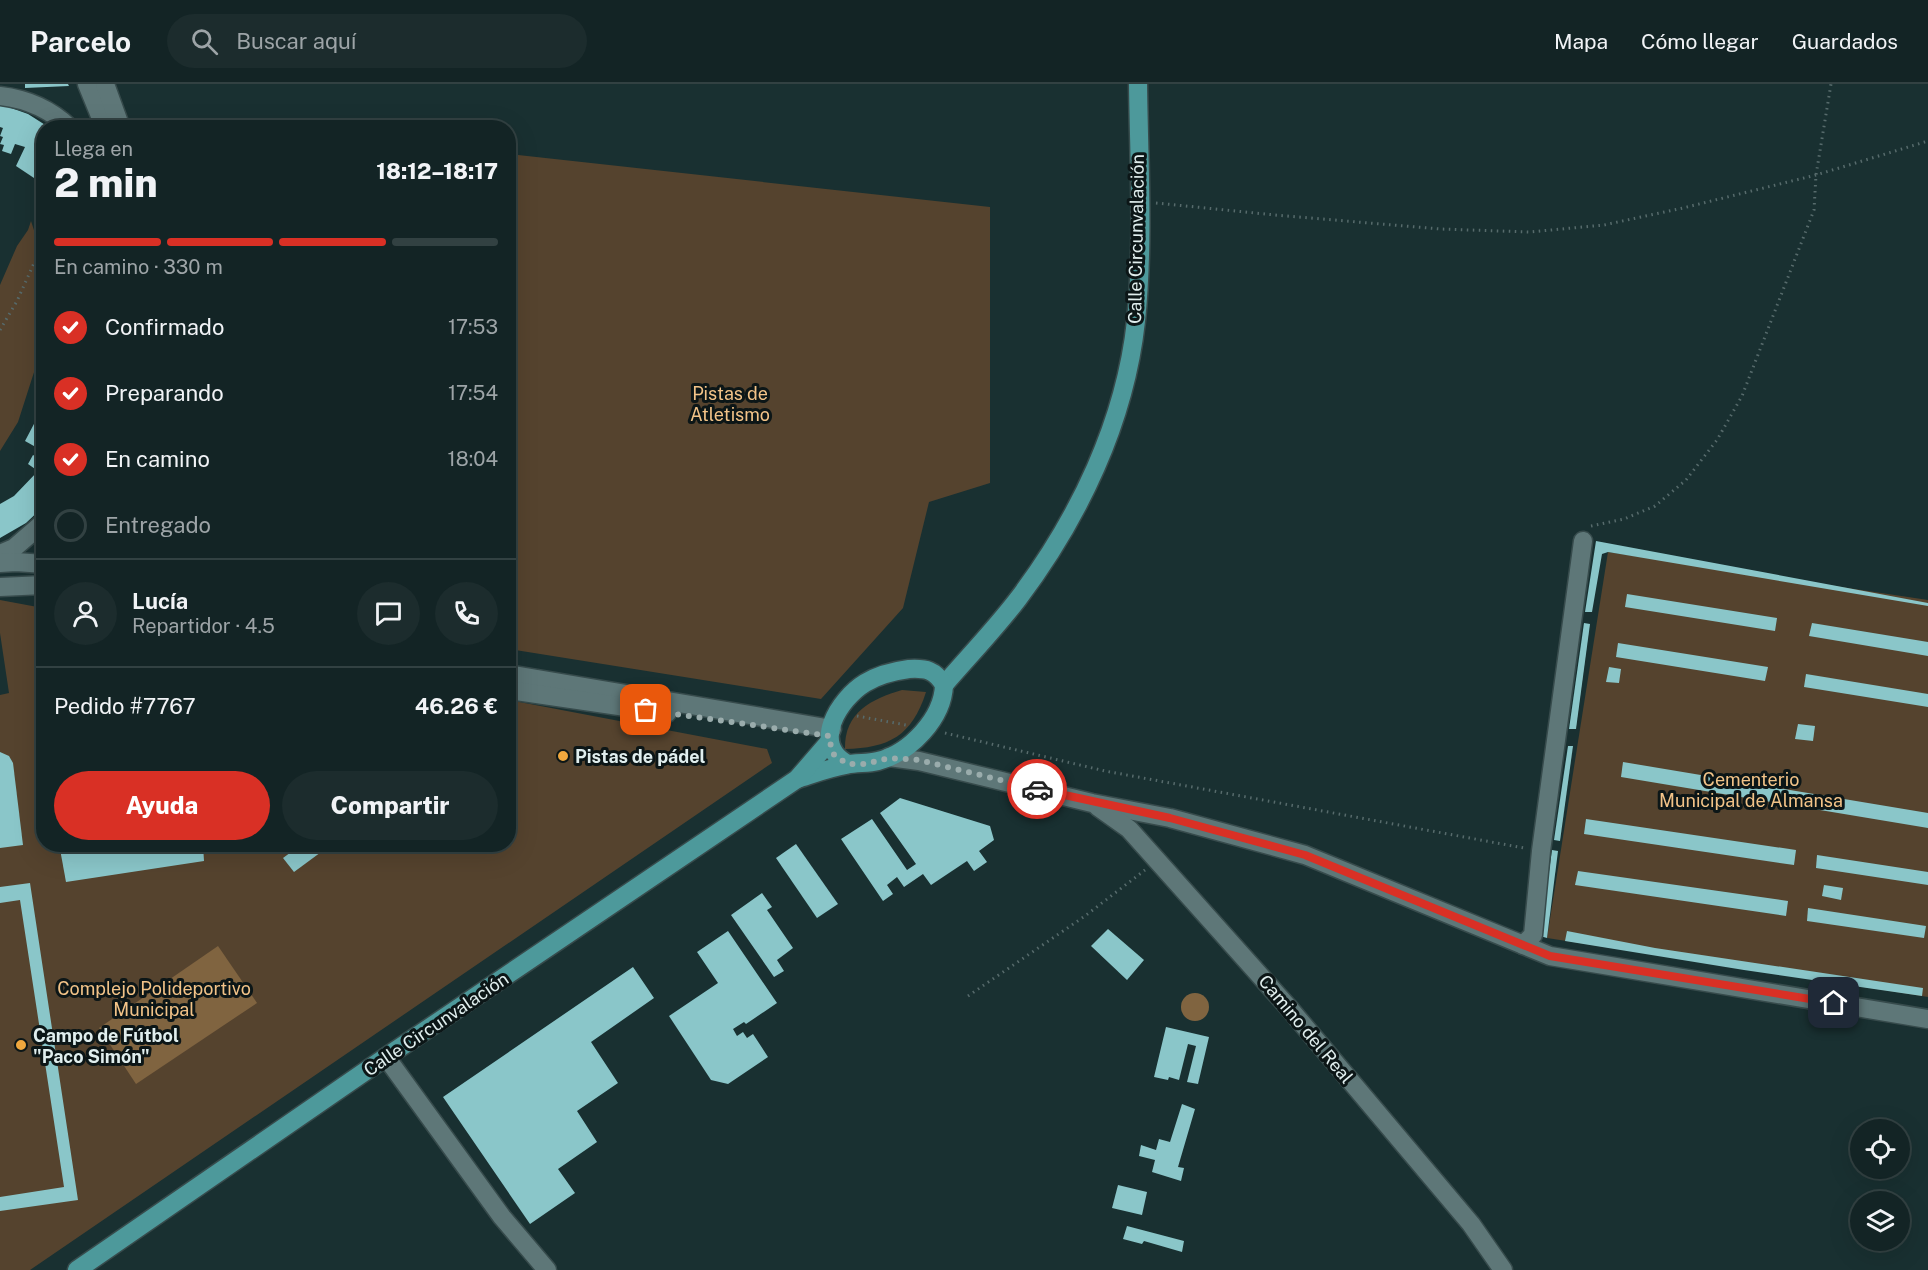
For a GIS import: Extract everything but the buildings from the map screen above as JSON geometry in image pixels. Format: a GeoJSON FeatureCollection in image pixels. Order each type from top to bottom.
{"type":"FeatureCollection","features":[{"type":"Feature","properties":{"kind":"main road","name":"Calle Circunvalación"},"geometry":{"type":"LineString","coordinates":[[938,678],[982,641],[1018,599],[1051,552],[1078,507],[1110,431],[1136,324],[1139,291],[1138,84]]}},
{"type":"Feature","properties":{"kind":"main road"},"geometry":{"type":"LineString","coordinates":[[923,669],[938,678],[941,706],[926,729],[899,752],[889,758],[865,764],[848,764],[797,779],[832,730],[847,697],[873,679],[903,670],[923,669]]}},
{"type":"Feature","properties":{"kind":"main road"},"geometry":{"type":"LineString","coordinates":[[832,730],[835,756],[848,764]]}},
{"type":"Feature","properties":{"kind":"main road","name":"Calle Circunvalación"},"geometry":{"type":"LineString","coordinates":[[85,1267],[387,1057],[797,779]]}},
{"type":"Feature","properties":{"kind":"street"},"geometry":{"type":"LineString","coordinates":[[87,84],[102,120]]}},
{"type":"Feature","properties":{"kind":"street"},"geometry":{"type":"LineString","coordinates":[[105,84],[118,120]]}},
{"type":"Feature","properties":{"kind":"street"},"geometry":{"type":"LineString","coordinates":[[0,96],[36,104],[61,120]]}},
{"type":"Feature","properties":{"kind":"street"},"geometry":{"type":"LineString","coordinates":[[0,554],[14,548],[36,529]]}},
{"type":"Feature","properties":{"kind":"street"},"geometry":{"type":"LineString","coordinates":[[1523,945],[1533,935],[1540,850],[1584,542]]}},
{"type":"Feature","properties":{"kind":"street"},"geometry":{"type":"LineString","coordinates":[[0,563],[36,563]]}},
{"type":"Feature","properties":{"kind":"street"},"geometry":{"type":"LineString","coordinates":[[0,587],[36,585]]}},
{"type":"Feature","properties":{"kind":"street"},"geometry":{"type":"LineString","coordinates":[[516,675],[832,730]]}},
{"type":"Feature","properties":{"kind":"street"},"geometry":{"type":"LineString","coordinates":[[516,691],[832,730]]}},
{"type":"Feature","properties":{"kind":"street"},"geometry":{"type":"LineString","coordinates":[[889,758],[919,760],[1092,803],[1170,818],[1305,855],[1550,956],[1928,1019]]}},
{"type":"Feature","properties":{"kind":"street","name":"Camino del Real"},"geometry":{"type":"LineString","coordinates":[[1092,803],[1129,829],[1290,1008],[1471,1224],[1503,1270]]}},
{"type":"Feature","properties":{"kind":"street"},"geometry":{"type":"LineString","coordinates":[[387,1057],[502,1216],[547,1270]]}},
{"type":"Feature","properties":{"kind":"path"},"geometry":{"type":"LineString","coordinates":[[1584,542],[1592,525],[1624,519],[1655,506],[1686,480],[1717,440],[1742,396],[1814,210],[1816,175],[1831,84]]}},
{"type":"Feature","properties":{"kind":"path"},"geometry":{"type":"LineString","coordinates":[[1139,201],[1275,216],[1428,228],[1530,232],[1604,225],[1746,194],[1928,141]]}},
{"type":"Feature","properties":{"kind":"path"},"geometry":{"type":"LineString","coordinates":[[0,330],[17,301],[36,259]]}},
{"type":"Feature","properties":{"kind":"path"},"geometry":{"type":"LineString","coordinates":[[832,730],[926,729],[1105,771],[1540,850]]}},
{"type":"Feature","properties":{"kind":"path"},"geometry":{"type":"LineString","coordinates":[[968,996],[1158,861]]}},
{"type":"Feature","properties":{"kind":"green space","name":"Pistas de Atletismo"},"geometry":{"type":"Polygon","coordinates":[[[516,155],[990,207],[990,483],[929,502],[903,608],[821,699],[516,650],[516,155]]]}},
{"type":"Feature","properties":{"kind":"green space"},"geometry":{"type":"Polygon","coordinates":[[[31,221],[36,236],[36,366],[18,422],[0,451],[0,285],[17,246],[31,221]]]}},
{"type":"Feature","properties":{"kind":"green space","name":"Cementerio Municipal de Almansa"},"geometry":{"type":"Polygon","coordinates":[[[1608,552],[1928,600],[1928,997],[1547,938],[1608,552]]]}},
{"type":"Feature","properties":{"kind":"green space","name":"Complejo Polideportivo Municipal"},"geometry":{"type":"Polygon","coordinates":[[[0,600],[36,607],[36,852],[516,852],[516,701],[767,749],[772,763],[30,1270],[0,1270],[0,695],[9,693],[0,633],[0,600]]]}},
{"type":"Feature","properties":{"kind":"green space"},"geometry":{"type":"Polygon","coordinates":[[[902,690],[926,692],[914,719],[906,729],[897,737],[874,746],[845,749],[849,725],[855,716],[880,698],[902,690]]]}},
{"type":"Feature","properties":{"kind":"shaded area"},"geometry":{"type":"Polygon","coordinates":[[[218,946],[257,1003],[136,1084],[99,1028],[218,946]]]}},
{"type":"Feature","properties":{"kind":"shaded area"},"geometry":{"type":"Polygon","coordinates":[[[1195,993],[1205,997],[1209,1007],[1205,1017],[1195,1021],[1185,1017],[1181,1007],[1185,997],[1195,993]]]}},
{"type":"Feature","properties":{"kind":"way so far"},"geometry":{"type":"LineString","coordinates":[[646,710],[830,736],[831,750],[835,756],[848,764],[865,764],[889,758],[919,760],[1037,789]]}},
{"type":"Feature","properties":{"kind":"place","name":"Pistas de pádel"},"geometry":{"type":"Point","coordinates":[563,756]}},
{"type":"Feature","properties":{"kind":"place","name":"Campo de Fútbol \"Paco Simón\""},"geometry":{"type":"Point","coordinates":[21,1045]}},
{"type":"Feature","properties":{"kind":"route"},"geometry":{"type":"LineString","coordinates":[[1037,789],[1092,803],[1170,818],[1305,855],[1550,956],[1834,1003]]}}]}
